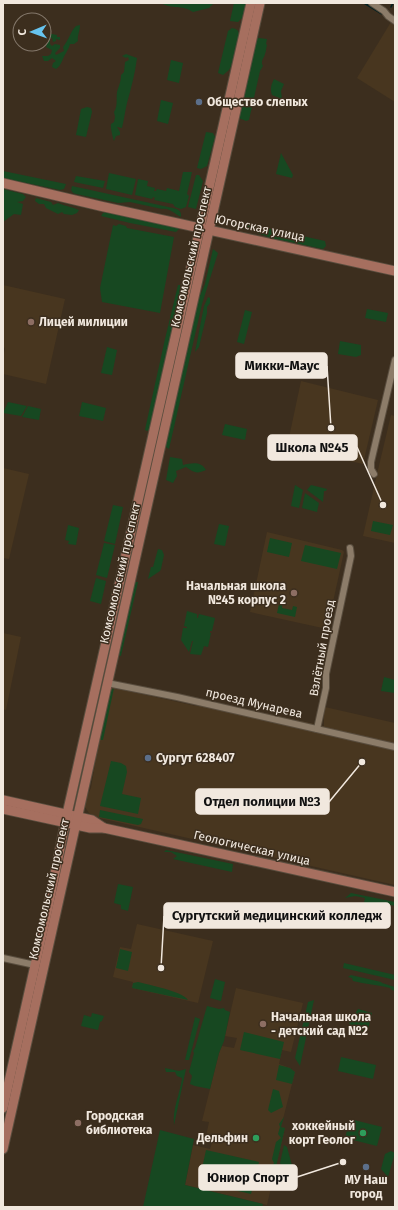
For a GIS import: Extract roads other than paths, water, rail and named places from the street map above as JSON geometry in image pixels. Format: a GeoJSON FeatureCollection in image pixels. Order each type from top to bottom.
{"type":"FeatureCollection","features":[{"type":"Feature","properties":{"kind":"main road","name":"Комсомольский проспект"},"geometry":{"type":"LineString","coordinates":[[3,1108],[66,818],[250,3]]}},
{"type":"Feature","properties":{"kind":"main road","name":"Комсомольский проспект"},"geometry":{"type":"LineString","coordinates":[[3,1148],[260,3]]}},
{"type":"Feature","properties":{"kind":"main road","name":"Югорская улица"},"geometry":{"type":"LineString","coordinates":[[3,183],[395,271]]}},
{"type":"Feature","properties":{"kind":"main road","name":"Геологическая улица"},"geometry":{"type":"LineString","coordinates":[[3,800],[77,821],[95,821],[104,828],[395,892]]}},
{"type":"Feature","properties":{"kind":"main road","name":"Геологическая улица"},"geometry":{"type":"LineString","coordinates":[[3,809],[66,818]]}},
{"type":"Feature","properties":{"kind":"main road"},"geometry":{"type":"LineString","coordinates":[[26,1003],[36,1005]]}},
{"type":"Feature","properties":{"kind":"street"},"geometry":{"type":"LineString","coordinates":[[372,3],[395,21]]}},
{"type":"Feature","properties":{"kind":"street"},"geometry":{"type":"LineString","coordinates":[[374,474],[371,469],[371,462],[395,360]]}},
{"type":"Feature","properties":{"kind":"street","name":"Взлётный проезд"},"geometry":{"type":"LineString","coordinates":[[317,729],[326,688],[326,674],[351,556],[350,548]]}},
{"type":"Feature","properties":{"kind":"street","name":"проезд Мунарева"},"geometry":{"type":"LineString","coordinates":[[107,683],[395,747]]}},
{"type":"Feature","properties":{"kind":"street"},"geometry":{"type":"LineString","coordinates":[[3,958],[35,965]]}},
{"type":"Feature","properties":{"kind":"waterway"},"geometry":{"type":"LineString","coordinates":[[193,3],[198,3]]}},
{"type":"Feature","properties":{"kind":"waterway"},"geometry":{"type":"LineString","coordinates":[[364,3],[382,14]]}},
{"type":"Feature","properties":{"kind":"waterway"},"geometry":{"type":"LineString","coordinates":[[391,7],[393,3]]}},
{"type":"Feature","properties":{"kind":"place","name":"Общество слепых"},"geometry":{"type":"Point","coordinates":[199,102]}},
{"type":"Feature","properties":{"kind":"place","name":"Лицей милиции"},"geometry":{"type":"Point","coordinates":[31,322]}},
{"type":"Feature","properties":{"kind":"place","name":"Микки-Маус"},"geometry":{"type":"Point","coordinates":[331,428]}},
{"type":"Feature","properties":{"kind":"place","name":"Школа №45"},"geometry":{"type":"Point","coordinates":[383,505]}},
{"type":"Feature","properties":{"kind":"place","name":"Начальная школа №45 корпус 2"},"geometry":{"type":"Point","coordinates":[294,593]}},
{"type":"Feature","properties":{"kind":"place","name":"Сургут 628407"},"geometry":{"type":"Point","coordinates":[148,758]}},
{"type":"Feature","properties":{"kind":"place","name":"Отдел полиции №3"},"geometry":{"type":"Point","coordinates":[362,762]}},
{"type":"Feature","properties":{"kind":"place","name":"Сургутский медицинский колледж"},"geometry":{"type":"Point","coordinates":[161,968]}},
{"type":"Feature","properties":{"kind":"place","name":"Начальная школа - детский сад №2"},"geometry":{"type":"Point","coordinates":[263,1024]}},
{"type":"Feature","properties":{"kind":"place","name":"Городская библиотека"},"geometry":{"type":"Point","coordinates":[78,1123]}},
{"type":"Feature","properties":{"kind":"place","name":"хоккейный корт Геолог"},"geometry":{"type":"Point","coordinates":[363,1133]}},
{"type":"Feature","properties":{"kind":"place","name":"Дельфин"},"geometry":{"type":"Point","coordinates":[256,1138]}},
{"type":"Feature","properties":{"kind":"place","name":"Юниор Спорт"},"geometry":{"type":"Point","coordinates":[343,1162]}},
{"type":"Feature","properties":{"kind":"place","name":"МУ Наш город"},"geometry":{"type":"Point","coordinates":[366,1167]}}]}
